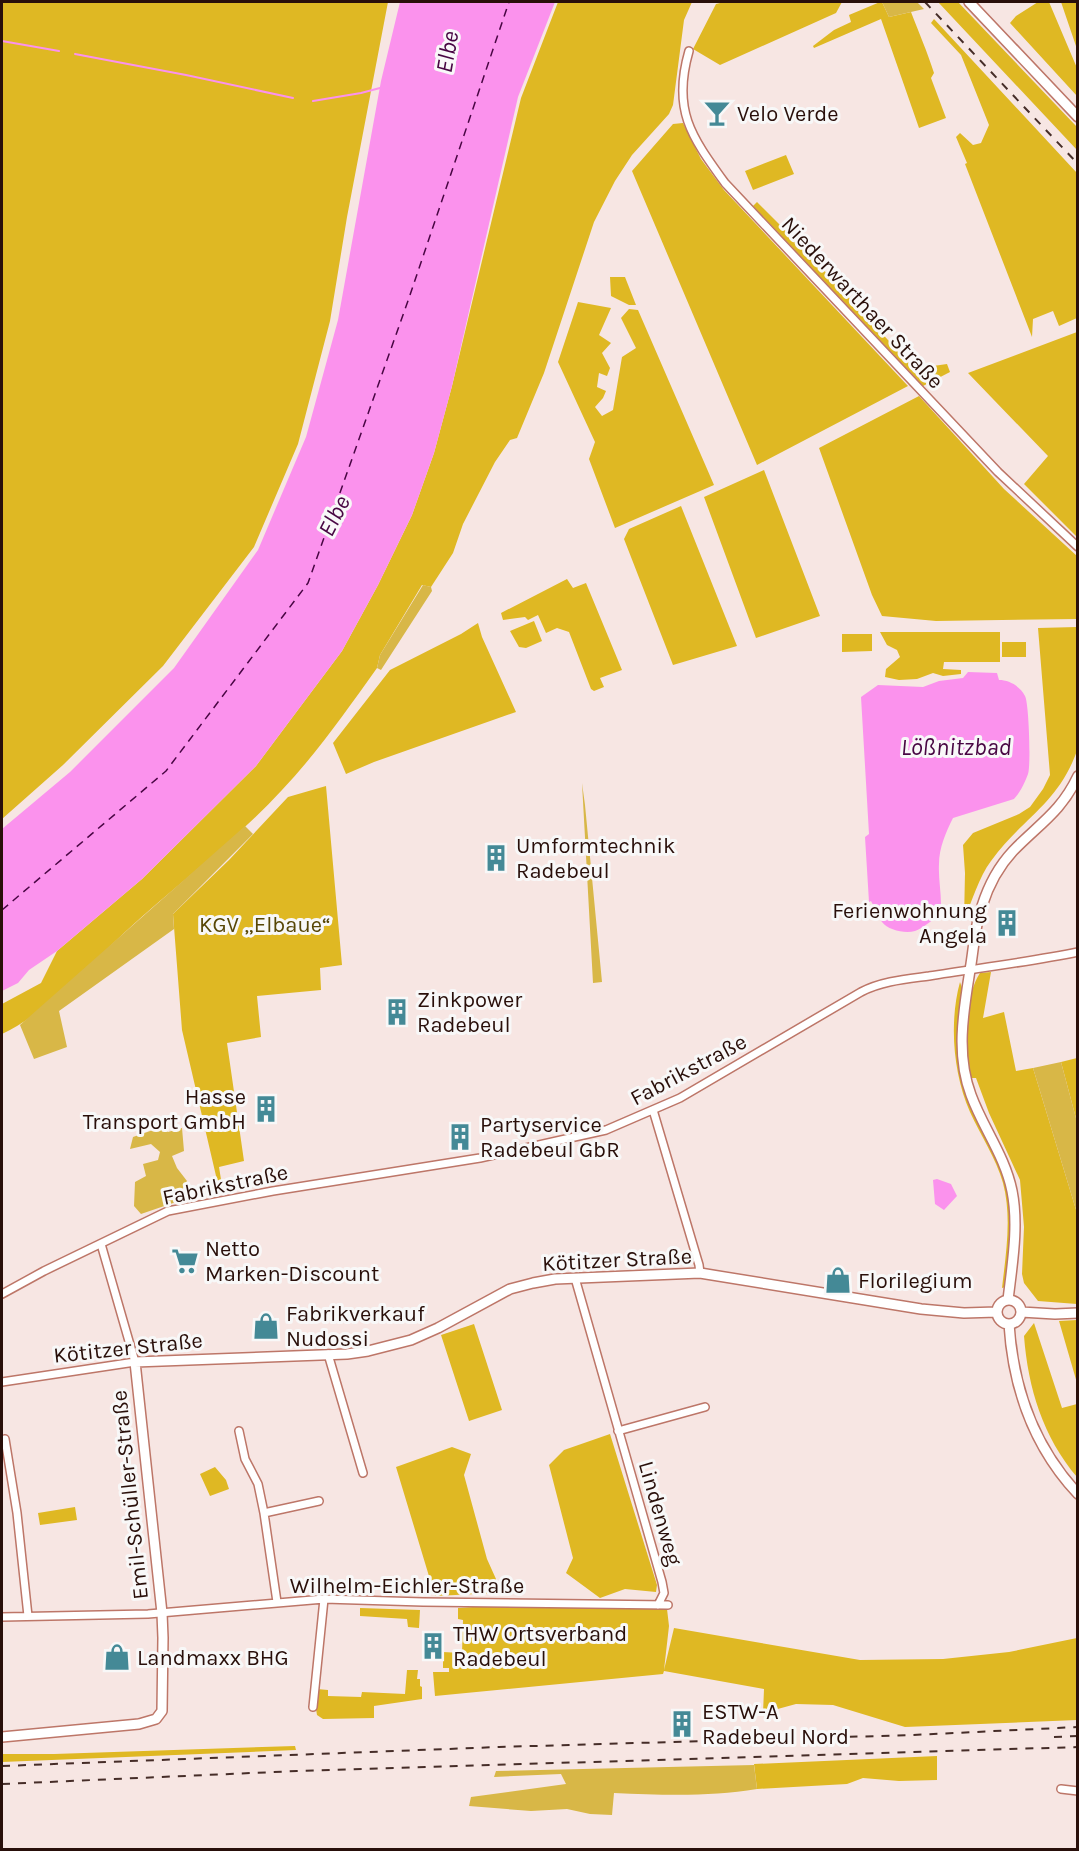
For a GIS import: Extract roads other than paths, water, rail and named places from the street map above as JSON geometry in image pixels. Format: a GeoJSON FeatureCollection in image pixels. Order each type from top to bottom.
{"type":"FeatureCollection","features":[{"type":"Feature","properties":{"kind":"street"},"geometry":{"type":"LineString","coordinates":[[969,2],[1077,117]]}},
{"type":"Feature","properties":{"kind":"street","name":"Niederwarthaer Straße"},"geometry":{"type":"LineString","coordinates":[[688,51],[681,87],[682,108],[702,150],[725,183],[998,472],[1077,547]]}},
{"type":"Feature","properties":{"kind":"street"},"geometry":{"type":"LineString","coordinates":[[1008,1300],[1013,1244],[1012,1191],[1000,1155],[971,1096],[963,1065],[962,1031],[970,969],[981,908],[994,878],[1012,852],[1059,807],[1077,776]]}},
{"type":"Feature","properties":{"kind":"street","name":"Fabrikstraße"},"geometry":{"type":"LineString","coordinates":[[2,1294],[168,1211],[273,1191],[489,1156],[606,1130],[680,1098],[865,990],[894,982],[970,969],[1037,961],[1077,952]]}},
{"type":"Feature","properties":{"kind":"street"},"geometry":{"type":"LineString","coordinates":[[652,1110],[700,1273]]}},
{"type":"Feature","properties":{"kind":"street","name":"Emil-Schüller-Straße"},"geometry":{"type":"LineString","coordinates":[[2,1737],[139,1724],[156,1719],[162,1711],[164,1638],[135,1362],[101,1244]]}},
{"type":"Feature","properties":{"kind":"street","name":"Kötitzer Straße"},"geometry":{"type":"LineString","coordinates":[[2,1382],[135,1362],[368,1351],[411,1340],[432,1331],[510,1289],[533,1282],[575,1278],[700,1273],[921,1309],[964,1313],[997,1312]]}},
{"type":"Feature","properties":{"kind":"street","name":"Lindenweg"},"geometry":{"type":"LineString","coordinates":[[575,1278],[664,1593],[658,1605]]}},
{"type":"Feature","properties":{"kind":"street"},"geometry":{"type":"LineString","coordinates":[[1008,1300],[1017,1303],[1021,1312]]}},
{"type":"Feature","properties":{"kind":"street"},"geometry":{"type":"LineString","coordinates":[[1008,1300],[999,1306],[997,1312],[1002,1321],[1009,1324],[1016,1321],[1021,1312]]}},
{"type":"Feature","properties":{"kind":"street"},"geometry":{"type":"LineString","coordinates":[[1021,1312],[1077,1313]]}},
{"type":"Feature","properties":{"kind":"street"},"geometry":{"type":"LineString","coordinates":[[1009,1324],[1014,1363],[1029,1418],[1046,1454],[1077,1494]]}},
{"type":"Feature","properties":{"kind":"street"},"geometry":{"type":"LineString","coordinates":[[328,1354],[363,1473]]}},
{"type":"Feature","properties":{"kind":"street"},"geometry":{"type":"LineString","coordinates":[[618,1431],[705,1407]]}},
{"type":"Feature","properties":{"kind":"street"},"geometry":{"type":"LineString","coordinates":[[238,1431],[245,1459],[258,1484],[277,1602]]}},
{"type":"Feature","properties":{"kind":"street"},"geometry":{"type":"LineString","coordinates":[[5,1439],[17,1513],[28,1616]]}},
{"type":"Feature","properties":{"kind":"street"},"geometry":{"type":"LineString","coordinates":[[264,1514],[319,1501]]}},
{"type":"Feature","properties":{"kind":"street"},"geometry":{"type":"LineString","coordinates":[[314,1707],[324,1599]]}},
{"type":"Feature","properties":{"kind":"street","name":"Wilhelm-Eichler-Straße"},"geometry":{"type":"LineString","coordinates":[[2,1617],[162,1613],[324,1599],[668,1605]]}},
{"type":"Feature","properties":{"kind":"street"},"geometry":{"type":"LineString","coordinates":[[1061,1789],[1077,1791]]}},
{"type":"Feature","properties":{"kind":"water","name":"Elbe"},"geometry":{"type":"Polygon","coordinates":[[[400,2],[555,2],[518,97],[452,386],[434,453],[412,515],[378,585],[342,651],[256,766],[142,879],[57,951],[29,970],[18,983],[2,991],[2,829],[70,772],[174,668],[258,550],[306,437],[338,320],[381,81],[400,2]]]}},
{"type":"Feature","properties":{"kind":"water","name":"Lößnitzbad"},"geometry":{"type":"Polygon","coordinates":[[[968,672],[997,673],[999,680],[1014,684],[1025,696],[1029,735],[1028,774],[1014,799],[953,818],[943,840],[939,858],[940,915],[915,931],[897,931],[885,925],[871,901],[869,902],[865,837],[869,834],[861,697],[878,685],[923,687],[939,681],[963,678],[968,672]]]}},
{"type":"Feature","properties":{"kind":"water"},"geometry":{"type":"Polygon","coordinates":[[[937,1179],[951,1184],[957,1196],[944,1210],[935,1204],[933,1180],[937,1179]]]}},
{"type":"Feature","properties":{"kind":"waterway"},"geometry":{"type":"LineString","coordinates":[[2,41],[59,51]]}},
{"type":"Feature","properties":{"kind":"waterway"},"geometry":{"type":"LineString","coordinates":[[75,54],[293,98]]}},
{"type":"Feature","properties":{"kind":"waterway"},"geometry":{"type":"LineString","coordinates":[[313,101],[380,88]]}},
{"type":"Feature","properties":{"kind":"railway"},"geometry":{"type":"LineString","coordinates":[[925,2],[1078,164]]}},
{"type":"Feature","properties":{"kind":"railway"},"geometry":{"type":"LineString","coordinates":[[2,1766],[499,1747],[913,1735],[1078,1727]]}},
{"type":"Feature","properties":{"kind":"railway"},"geometry":{"type":"LineString","coordinates":[[1054,1737],[1078,1736]]}},
{"type":"Feature","properties":{"kind":"railway"},"geometry":{"type":"LineString","coordinates":[[2,1784],[297,1771],[1078,1747]]}},
{"type":"Feature","properties":{"kind":"place","name":"Velo Verde"},"geometry":{"type":"Point","coordinates":[717,113]}},
{"type":"Feature","properties":{"kind":"place","name":"Umformtechnik Radebeul"},"geometry":{"type":"Point","coordinates":[496,858]}},
{"type":"Feature","properties":{"kind":"place","name":"Ferienwohnung Angela"},"geometry":{"type":"Point","coordinates":[1007,923]}},
{"type":"Feature","properties":{"kind":"place","name":"Zinkpower Radebeul"},"geometry":{"type":"Point","coordinates":[397,1012]}},
{"type":"Feature","properties":{"kind":"place","name":"Hasse Transport GmbH"},"geometry":{"type":"Point","coordinates":[266,1109]}},
{"type":"Feature","properties":{"kind":"place","name":"Partyservice Radebeul GbR"},"geometry":{"type":"Point","coordinates":[460,1137]}},
{"type":"Feature","properties":{"kind":"place","name":"Netto Marken-Discount"},"geometry":{"type":"Point","coordinates":[185,1261]}},
{"type":"Feature","properties":{"kind":"place","name":"Florilegium"},"geometry":{"type":"Point","coordinates":[838,1280]}},
{"type":"Feature","properties":{"kind":"place","name":"Fabrikverkauf Nudossi"},"geometry":{"type":"Point","coordinates":[266,1326]}},
{"type":"Feature","properties":{"kind":"place","name":"THW Ortsverband Radebeul"},"geometry":{"type":"Point","coordinates":[433,1646]}},
{"type":"Feature","properties":{"kind":"place","name":"Landmaxx BHG"},"geometry":{"type":"Point","coordinates":[117,1657]}},
{"type":"Feature","properties":{"kind":"place","name":"ESTW-A Radebeul Nord"},"geometry":{"type":"Point","coordinates":[682,1724]}},
{"type":"Feature","properties":{"kind":"park label","name":"KGV „Elbaue“"},"geometry":{"type":"Point","coordinates":[265,924]}}]}
